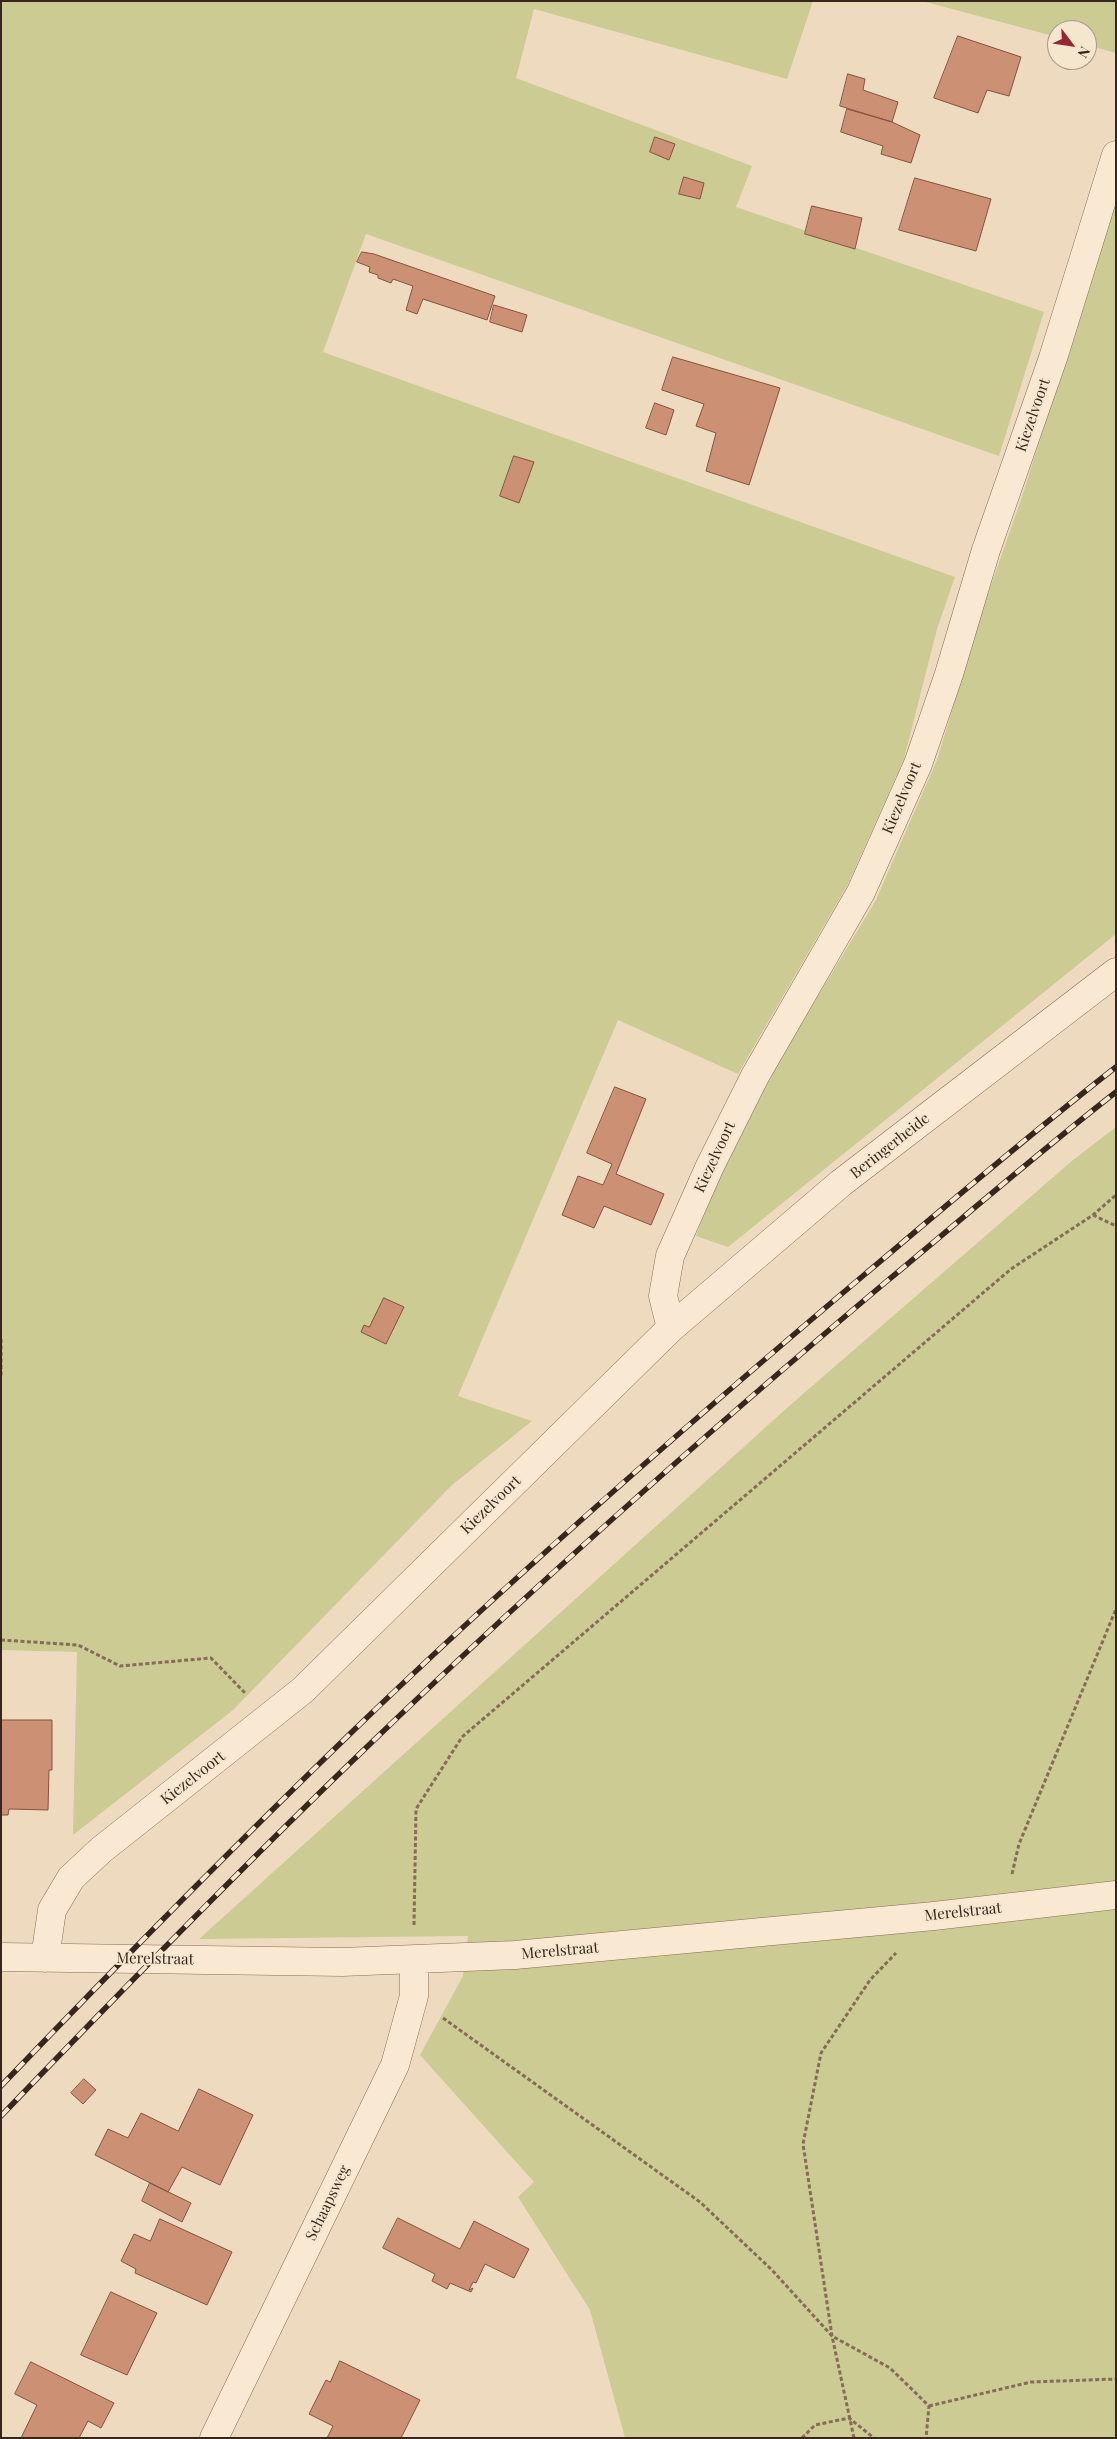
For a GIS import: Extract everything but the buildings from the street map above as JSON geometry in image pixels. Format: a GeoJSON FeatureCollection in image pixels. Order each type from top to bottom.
{"type":"FeatureCollection","features":[{"type":"Feature","properties":{"kind":"street","name":"Kiezelvoort"},"geometry":{"type":"LineString","coordinates":[[46,1958],[52,1910],[71,1878],[101,1850],[303,1690],[672,1328],[663,1296],[670,1256],[710,1166],[755,1076],[861,892],[918,764],[949,674],[986,550],[1053,358],[1116,155]]}},
{"type":"Feature","properties":{"kind":"street","name":"Beringerheide"},"geometry":{"type":"LineString","coordinates":[[672,1328],[841,1183],[1116,972]]}},
{"type":"Feature","properties":{"kind":"street","name":"Merelstraat"},"geometry":{"type":"LineString","coordinates":[[1,1957],[250,1962],[414,1961],[515,1956],[934,1916],[1116,1895]]}},
{"type":"Feature","properties":{"kind":"street","name":"Schaapsweg"},"geometry":{"type":"LineString","coordinates":[[214,2438],[395,2065],[414,1996],[414,1961]]}},
{"type":"Feature","properties":{"kind":"path"},"geometry":{"type":"LineString","coordinates":[[414,1961],[416,1808],[462,1737],[1011,1269],[1093,1215],[1116,1195]]}},
{"type":"Feature","properties":{"kind":"path"},"geometry":{"type":"LineString","coordinates":[[1093,1215],[1116,1226]]}},
{"type":"Feature","properties":{"kind":"path"},"geometry":{"type":"LineString","coordinates":[[1,1339],[1,1377]]}},
{"type":"Feature","properties":{"kind":"path"},"geometry":{"type":"LineString","coordinates":[[1003,1908],[1019,1844],[1116,1609]]}},
{"type":"Feature","properties":{"kind":"path"},"geometry":{"type":"LineString","coordinates":[[1,1640],[78,1645],[120,1666],[211,1658],[268,1718]]}},
{"type":"Feature","properties":{"kind":"path"},"geometry":{"type":"LineString","coordinates":[[854,2438],[832,2336],[803,2144],[821,2053],[870,1980],[934,1916]]}},
{"type":"Feature","properties":{"kind":"path"},"geometry":{"type":"LineString","coordinates":[[414,1996],[700,2202],[772,2270],[832,2336],[890,2368],[929,2406]]}},
{"type":"Feature","properties":{"kind":"path"},"geometry":{"type":"LineString","coordinates":[[929,2406],[1031,2382],[1116,2379]]}},
{"type":"Feature","properties":{"kind":"path"},"geometry":{"type":"LineString","coordinates":[[926,2438],[929,2406]]}},
{"type":"Feature","properties":{"kind":"path"},"geometry":{"type":"LineString","coordinates":[[802,2438],[815,2425],[849,2418]]}},
{"type":"Feature","properties":{"kind":"path"},"geometry":{"type":"LineString","coordinates":[[849,2418],[874,2438]]}},
{"type":"Feature","properties":{"kind":"green space"},"geometry":{"type":"Polygon","coordinates":[[[1,1],[813,1],[787,79],[534,9],[516,78],[752,166],[736,207],[1044,312],[999,456],[366,234],[323,352],[955,577],[937,629],[904,759],[848,884],[738,1074],[618,1020],[458,1396],[532,1421],[452,1485],[233,1710],[73,1835],[77,1652],[1,1650],[1,1]]]}},
{"type":"Feature","properties":{"kind":"green space"},"geometry":{"type":"Polygon","coordinates":[[[922,1],[1116,1],[1116,53],[1097,48],[1097,20],[1047,20],[1047,34],[922,1]]]}},
{"type":"Feature","properties":{"kind":"green space"},"geometry":{"type":"Polygon","coordinates":[[[1116,194],[1116,934],[728,1247],[696,1236],[709,1201],[762,1089],[876,900],[937,760],[984,605],[1022,497],[1116,194]]]}},
{"type":"Feature","properties":{"kind":"green space"},"geometry":{"type":"Polygon","coordinates":[[[1116,1127],[1116,2438],[625,2438],[590,2310],[518,2197],[534,2182],[420,2055],[463,1976],[468,1936],[199,1939],[788,1407],[1073,1160],[1116,1127]]]}},
{"type":"Feature","properties":{"kind":"railway"},"geometry":{"type":"LineString","coordinates":[[1,2086],[265,1818],[354,1730],[478,1613],[605,1498],[799,1330],[989,1170],[1116,1067]]}},
{"type":"Feature","properties":{"kind":"railway"},"geometry":{"type":"LineString","coordinates":[[1,2116],[277,1835],[497,1624],[755,1394],[887,1281],[1116,1092]]}}]}
